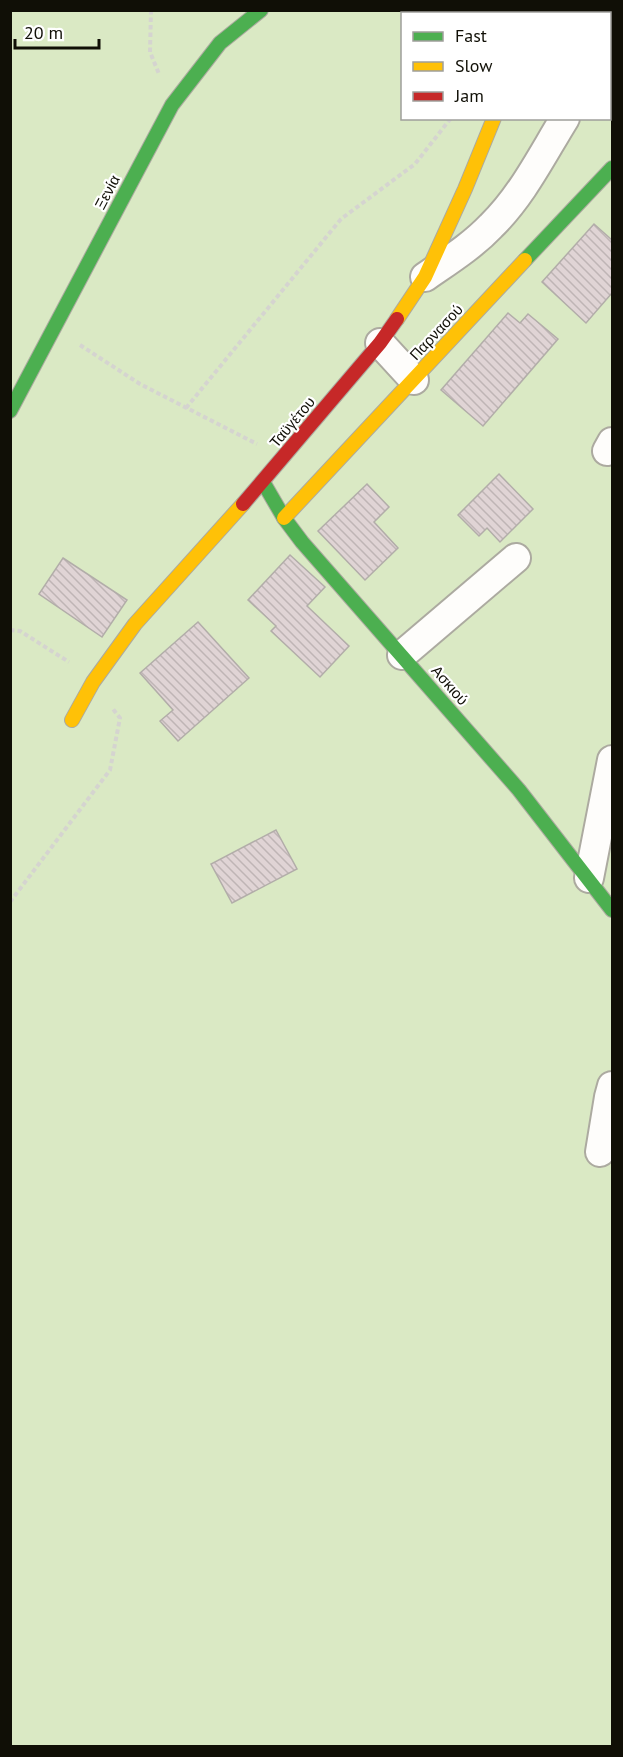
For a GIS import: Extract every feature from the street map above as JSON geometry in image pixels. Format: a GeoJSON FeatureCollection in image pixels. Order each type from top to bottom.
{"type":"FeatureCollection","features":[{"type":"Feature","properties":{"kind":"street","name":"Ξενία"},"geometry":{"type":"LineString","coordinates":[[10,411],[172,105],[220,43],[261,10]]}},
{"type":"Feature","properties":{"kind":"street","name":"Ταϋγέτου"},"geometry":{"type":"LineString","coordinates":[[72,720],[93,682],[135,624],[263,482],[380,343],[425,277],[493,120]]}},
{"type":"Feature","properties":{"kind":"street"},"geometry":{"type":"LineString","coordinates":[[425,277],[460,253],[491,227],[514,199],[564,120]]}},
{"type":"Feature","properties":{"kind":"street","name":"Παρνασού"},"geometry":{"type":"LineString","coordinates":[[284,518],[612,168]]}},
{"type":"Feature","properties":{"kind":"street"},"geometry":{"type":"LineString","coordinates":[[380,343],[414,380]]}},
{"type":"Feature","properties":{"kind":"street","name":"Ασκιού"},"geometry":{"type":"LineString","coordinates":[[263,482],[284,518],[302,542],[519,790],[612,910]]}},
{"type":"Feature","properties":{"kind":"street"},"geometry":{"type":"LineString","coordinates":[[402,655],[516,558]]}},
{"type":"Feature","properties":{"kind":"street"},"geometry":{"type":"LineString","coordinates":[[589,878],[612,760]]}},
{"type":"Feature","properties":{"kind":"street"},"geometry":{"type":"LineString","coordinates":[[600,1152],[612,1086]]}},
{"type":"Feature","properties":{"kind":"path"},"geometry":{"type":"LineString","coordinates":[[151,10],[150,52],[172,105]]}},
{"type":"Feature","properties":{"kind":"path"},"geometry":{"type":"LineString","coordinates":[[186,408],[341,219],[415,164],[449,120]]}},
{"type":"Feature","properties":{"kind":"path"},"geometry":{"type":"LineString","coordinates":[[54,328],[140,384],[284,457]]}},
{"type":"Feature","properties":{"kind":"path"},"geometry":{"type":"LineString","coordinates":[[10,630],[20,631],[66,659],[93,682],[120,718],[110,770],[10,902]]}},
{"type":"Feature","properties":{"kind":"green space"},"geometry":{"type":"Polygon","coordinates":[[[11,11],[612,11],[612,1746],[11,1746],[11,11]]]}},
{"type":"Feature","properties":{"kind":"building"},"geometry":{"type":"Polygon","coordinates":[[[594,224],[612,240],[612,293],[586,323],[542,282],[594,224]]]}},
{"type":"Feature","properties":{"kind":"building"},"geometry":{"type":"Polygon","coordinates":[[[508,313],[520,323],[528,314],[558,339],[483,426],[441,390],[508,313]]]}},
{"type":"Feature","properties":{"kind":"building"},"geometry":{"type":"Polygon","coordinates":[[[499,474],[533,509],[500,542],[487,528],[479,536],[458,515],[499,474]]]}},
{"type":"Feature","properties":{"kind":"building"},"geometry":{"type":"Polygon","coordinates":[[[367,484],[389,507],[374,522],[398,548],[365,580],[318,531],[367,484]]]}},
{"type":"Feature","properties":{"kind":"building"},"geometry":{"type":"Polygon","coordinates":[[[290,555],[325,587],[307,606],[349,646],[320,677],[271,631],[276,626],[248,600],[290,555]]]}},
{"type":"Feature","properties":{"kind":"building"},"geometry":{"type":"Polygon","coordinates":[[[63,558],[127,600],[102,637],[39,594],[63,558]]]}},
{"type":"Feature","properties":{"kind":"building"},"geometry":{"type":"Polygon","coordinates":[[[198,622],[249,678],[178,741],[160,721],[173,710],[140,673],[198,622]]]}},
{"type":"Feature","properties":{"kind":"building"},"geometry":{"type":"Polygon","coordinates":[[[276,830],[297,869],[232,903],[211,864],[276,830]]]}},
{"type":"Feature","properties":{"kind":"traffic: fast"},"geometry":{"type":"LineString","coordinates":[[10,411],[172,105],[220,43],[261,10]]}},
{"type":"Feature","properties":{"kind":"traffic: fast"},"geometry":{"type":"LineString","coordinates":[[525,260],[612,168]]}},
{"type":"Feature","properties":{"kind":"traffic: fast"},"geometry":{"type":"LineString","coordinates":[[263,482],[284,518],[302,542],[519,790],[612,910]]}},
{"type":"Feature","properties":{"kind":"traffic: slow"},"geometry":{"type":"LineString","coordinates":[[397,319],[425,277],[493,120]]}},
{"type":"Feature","properties":{"kind":"traffic: slow"},"geometry":{"type":"LineString","coordinates":[[284,518],[525,260]]}},
{"type":"Feature","properties":{"kind":"traffic: slow"},"geometry":{"type":"LineString","coordinates":[[72,720],[93,682],[135,624],[243,504]]}},
{"type":"Feature","properties":{"kind":"traffic: jam"},"geometry":{"type":"LineString","coordinates":[[243,504],[380,343],[397,319]]}}]}
